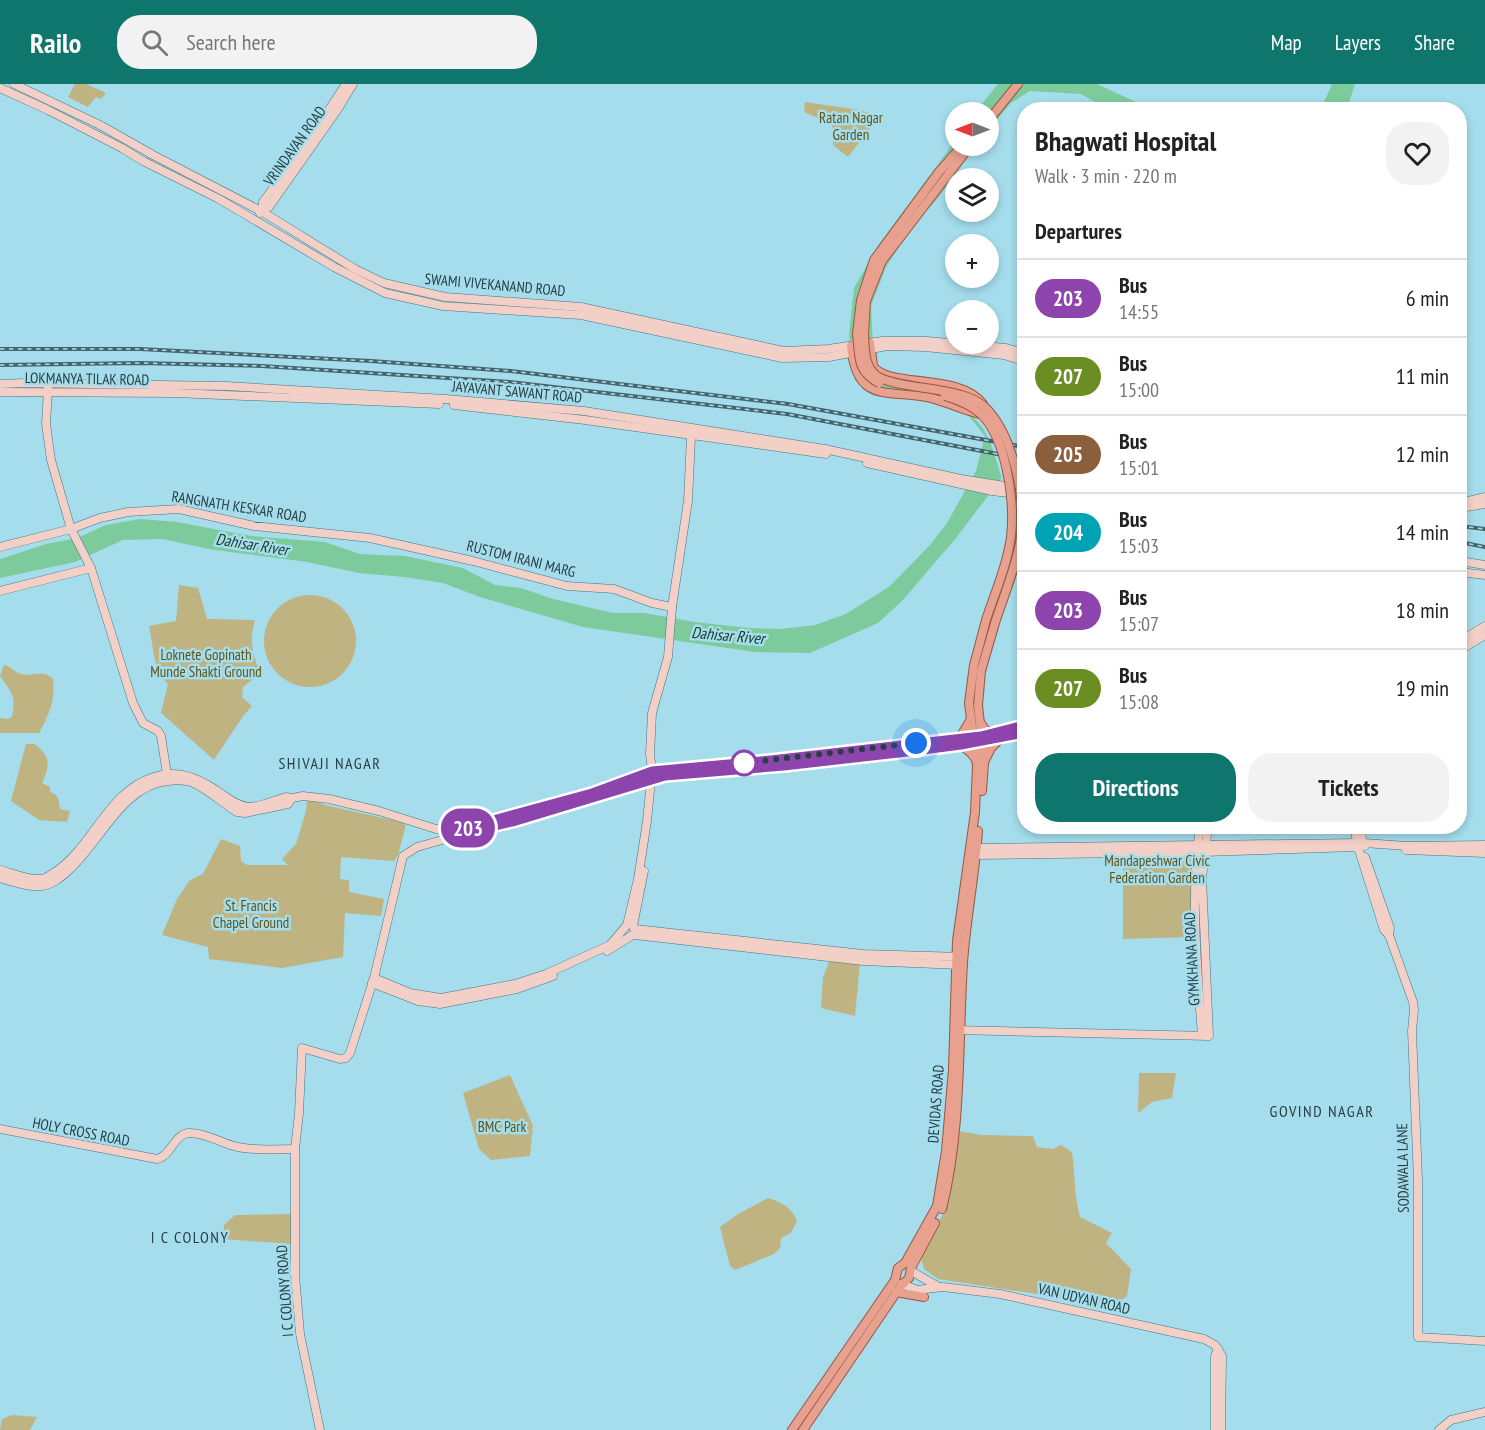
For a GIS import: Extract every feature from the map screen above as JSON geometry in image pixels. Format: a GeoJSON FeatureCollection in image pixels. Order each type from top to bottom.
{"type":"FeatureCollection","features":[{"type":"Feature","properties":{"kind":"main road"},"geometry":{"type":"LineString","coordinates":[[997,102],[1011,84]]}},
{"type":"Feature","properties":{"kind":"main road"},"geometry":{"type":"LineString","coordinates":[[999,107],[1018,84]]}},
{"type":"Feature","properties":{"kind":"main road"},"geometry":{"type":"LineString","coordinates":[[953,156],[874,260],[861,300],[857,334],[861,366],[871,379],[882,384],[945,396],[982,410]]}},
{"type":"Feature","properties":{"kind":"main road"},"geometry":{"type":"LineString","coordinates":[[962,156],[882,261],[866,301],[864,334],[866,362],[878,377],[887,381],[961,395],[982,410],[1001,428],[1017,479]]}},
{"type":"Feature","properties":{"kind":"main road"},"geometry":{"type":"LineString","coordinates":[[874,346],[873,366],[882,375],[948,386],[972,394],[991,426],[1007,470],[1011,536],[974,666],[969,703],[975,720],[986,731],[998,735],[980,765],[960,742],[975,720],[981,671],[1017,550]]}},
{"type":"Feature","properties":{"kind":"main road"},"geometry":{"type":"LineString","coordinates":[[852,349],[858,376],[872,389],[926,397],[982,410]]}},
{"type":"Feature","properties":{"kind":"main road","name":"DEVIDAS ROAD"},"geometry":{"type":"LineString","coordinates":[[959,961],[976,851],[980,765],[975,720]]}},
{"type":"Feature","properties":{"kind":"main road","name":"DEVIDAS ROAD"},"geometry":{"type":"LineString","coordinates":[[792,1430],[898,1282],[909,1278],[909,1267],[941,1211],[946,1192],[955,1126],[960,911],[974,828],[980,765]]}},
{"type":"Feature","properties":{"kind":"main road","name":"DEVIDAS ROAD"},"geometry":{"type":"LineString","coordinates":[[803,1430],[896,1292],[898,1269],[909,1267]]}},
{"type":"Feature","properties":{"kind":"main road"},"geometry":{"type":"LineString","coordinates":[[896,1292],[924,1297]]}},
{"type":"Feature","properties":{"kind":"street","name":"SWAMI VIVEKANAND ROAD"},"geometry":{"type":"LineString","coordinates":[[14,84],[100,125],[153,155],[262,210],[355,269],[384,283],[446,297],[581,315],[782,358],[874,346],[945,347]]}},
{"type":"Feature","properties":{"kind":"street"},"geometry":{"type":"LineString","coordinates":[[262,210],[263,202],[346,84]]}},
{"type":"Feature","properties":{"kind":"street","name":"VRINDAVAN ROAD"},"geometry":{"type":"LineString","coordinates":[[255,220],[262,210],[268,207],[338,109],[353,84]]}},
{"type":"Feature","properties":{"kind":"street","name":"SWAMI VIVEKANAND ROAD"},"geometry":{"type":"LineString","coordinates":[[0,88],[219,199],[328,264],[385,293],[443,306],[505,306]]}},
{"type":"Feature","properties":{"kind":"street"},"geometry":{"type":"LineString","coordinates":[[999,348],[1017,351]]}},
{"type":"Feature","properties":{"kind":"street"},"geometry":{"type":"LineString","coordinates":[[998,354],[1017,359]]}},
{"type":"Feature","properties":{"kind":"street"},"geometry":{"type":"LineString","coordinates":[[48,383],[46,424],[51,460],[72,531],[91,568],[133,703],[143,723],[158,731],[161,736],[167,774]]}},
{"type":"Feature","properties":{"kind":"street","name":"JAYAVANT SAWANT ROAD"},"geometry":{"type":"LineString","coordinates":[[0,384],[226,386],[446,399],[584,411],[825,449],[960,481]]}},
{"type":"Feature","properties":{"kind":"street","name":"LOKMANYA TILAK ROAD"},"geometry":{"type":"LineString","coordinates":[[0,392],[175,393]]}},
{"type":"Feature","properties":{"kind":"street","name":"JAYAVANT SAWANT ROAD"},"geometry":{"type":"LineString","coordinates":[[175,393],[453,405],[585,420],[826,454],[1017,493]]}},
{"type":"Feature","properties":{"kind":"street"},"geometry":{"type":"LineString","coordinates":[[691,436],[688,501],[672,607],[669,650],[652,713],[650,754],[652,776],[655,796],[643,880],[630,930],[610,945],[546,974],[515,984],[441,998],[410,993],[373,980],[403,856],[417,847],[468,829],[652,776],[771,760],[977,740],[1017,728]]}},
{"type":"Feature","properties":{"kind":"street","name":"JAYAVANT SAWANT ROAD"},"geometry":{"type":"LineString","coordinates":[[993,488],[1017,489]]}},
{"type":"Feature","properties":{"kind":"street"},"geometry":{"type":"LineString","coordinates":[[1467,502],[1482,501]]}},
{"type":"Feature","properties":{"kind":"street"},"geometry":{"type":"LineString","coordinates":[[1467,506],[1482,501]]}},
{"type":"Feature","properties":{"kind":"street","name":"RANGNATH KESKAR ROAD"},"geometry":{"type":"LineString","coordinates":[[0,547],[72,531],[100,518],[128,512],[179,509],[263,528],[370,538]]}},
{"type":"Feature","properties":{"kind":"street","name":"RUSTOM IRANI MARG"},"geometry":{"type":"LineString","coordinates":[[370,538],[473,561],[567,586],[614,589],[652,603],[672,607]]}},
{"type":"Feature","properties":{"kind":"street"},"geometry":{"type":"LineString","coordinates":[[1467,563],[1485,565]]}},
{"type":"Feature","properties":{"kind":"street"},"geometry":{"type":"LineString","coordinates":[[0,591],[91,568]]}},
{"type":"Feature","properties":{"kind":"street"},"geometry":{"type":"LineString","coordinates":[[1467,573],[1485,575]]}},
{"type":"Feature","properties":{"kind":"street"},"geometry":{"type":"LineString","coordinates":[[1467,637],[1485,626]]}},
{"type":"Feature","properties":{"kind":"street"},"geometry":{"type":"LineString","coordinates":[[1467,646],[1485,635]]}},
{"type":"Feature","properties":{"kind":"street"},"geometry":{"type":"LineString","coordinates":[[998,735],[1017,734]]}},
{"type":"Feature","properties":{"kind":"street"},"geometry":{"type":"LineString","coordinates":[[0,870],[44,879],[77,855],[101,822],[132,788],[153,777],[167,774],[195,777],[234,803],[243,806],[251,807],[286,797],[303,796],[329,799],[379,811],[436,829],[468,829]]}},
{"type":"Feature","properties":{"kind":"street"},"geometry":{"type":"LineString","coordinates":[[0,878],[20,884],[41,886],[54,882],[82,859],[122,806],[136,793],[157,783],[182,781],[192,783],[237,812],[244,813],[288,804],[292,798]]}},
{"type":"Feature","properties":{"kind":"street"},"geometry":{"type":"LineString","coordinates":[[1200,834],[1201,849]]}},
{"type":"Feature","properties":{"kind":"street"},"geometry":{"type":"LineString","coordinates":[[1201,849],[1206,834]]}},
{"type":"Feature","properties":{"kind":"street","name":"SODAWALA LANE"},"geometry":{"type":"LineString","coordinates":[[1357,834],[1414,1010],[1412,1031],[1418,1180],[1418,1337],[1485,1341]]}},
{"type":"Feature","properties":{"kind":"street","name":"SODAWALA LANE"},"geometry":{"type":"LineString","coordinates":[[1360,845],[1361,834]]}},
{"type":"Feature","properties":{"kind":"street"},"geometry":{"type":"LineString","coordinates":[[1360,845],[1443,852],[1485,852]]}},
{"type":"Feature","properties":{"kind":"street"},"geometry":{"type":"LineString","coordinates":[[976,851],[1485,845]]}},
{"type":"Feature","properties":{"kind":"street","name":"GYMKHANA ROAD"},"geometry":{"type":"LineString","coordinates":[[957,1030],[1206,1036],[1201,849]]}},
{"type":"Feature","properties":{"kind":"street"},"geometry":{"type":"LineString","coordinates":[[630,930],[815,952],[863,960],[959,961]]}},
{"type":"Feature","properties":{"kind":"street","name":"I C COLONY ROAD"},"geometry":{"type":"LineString","coordinates":[[320,1430],[300,1334],[296,1284],[295,1149],[302,1048],[340,1059],[346,1058],[350,1053],[373,980]]}},
{"type":"Feature","properties":{"kind":"street","name":"HOLY CROSS ROAD"},"geometry":{"type":"LineString","coordinates":[[0,1129],[161,1157],[181,1136],[189,1133],[201,1134],[245,1149],[295,1149]]}},
{"type":"Feature","properties":{"kind":"street","name":"VAN UDYAN ROAD"},"geometry":{"type":"LineString","coordinates":[[909,1267],[939,1287]]}},
{"type":"Feature","properties":{"kind":"street","name":"VAN UDYAN ROAD"},"geometry":{"type":"LineString","coordinates":[[898,1282],[917,1290],[939,1287],[1000,1294],[1204,1339],[1218,1349]]}},
{"type":"Feature","properties":{"kind":"street"},"geometry":{"type":"LineString","coordinates":[[1215,1430],[1215,1356],[1218,1349]]}},
{"type":"Feature","properties":{"kind":"street"},"geometry":{"type":"LineString","coordinates":[[1218,1349],[1222,1356],[1221,1430]]}},
{"type":"Feature","properties":{"kind":"street"},"geometry":{"type":"LineString","coordinates":[[1439,1430],[1450,1420],[1485,1412]]}},
{"type":"Feature","properties":{"kind":"green space"},"geometry":{"type":"Polygon","coordinates":[[[75,84],[86,84],[106,93],[101,99],[96,97],[88,107],[68,97],[75,84]]]}},
{"type":"Feature","properties":{"kind":"green space","name":"Ratan Nagar Garden"},"geometry":{"type":"Polygon","coordinates":[[[805,102],[860,110],[879,117],[848,157],[833,145],[832,124],[804,112],[805,102]]]}},
{"type":"Feature","properties":{"kind":"green space","name":"Loknete Gopinath Munde Shakti Ground"},"geometry":{"type":"Polygon","coordinates":[[[179,585],[198,588],[207,619],[255,620],[252,644],[258,667],[253,679],[243,687],[242,697],[252,706],[214,760],[161,713],[168,684],[157,672],[149,626],[176,621],[179,585]]]}},
{"type":"Feature","properties":{"kind":"green space"},"geometry":{"type":"Polygon","coordinates":[[[310,595],[328,598],[343,608],[353,623],[356,641],[353,659],[343,674],[328,684],[310,687],[292,684],[277,674],[267,659],[264,641],[267,623],[277,608],[292,598],[310,595]]]}},
{"type":"Feature","properties":{"kind":"green space"},"geometry":{"type":"Polygon","coordinates":[[[4,665],[21,674],[46,674],[53,679],[51,707],[39,733],[0,733],[0,718],[12,717],[14,704],[10,691],[0,676],[4,665]]]}},
{"type":"Feature","properties":{"kind":"green space"},"geometry":{"type":"Polygon","coordinates":[[[26,744],[35,744],[44,753],[48,767],[42,783],[50,787],[50,792],[59,800],[60,809],[70,811],[67,822],[39,820],[11,801],[26,744]]]}},
{"type":"Feature","properties":{"kind":"green space","name":"St. Francis Chapel Ground"},"geometry":{"type":"Polygon","coordinates":[[[307,799],[406,825],[398,855],[394,861],[341,857],[340,879],[349,880],[349,892],[384,899],[381,916],[345,913],[343,957],[282,968],[209,959],[208,947],[162,935],[177,899],[190,880],[203,874],[221,839],[240,846],[241,861],[247,865],[288,865],[282,859],[296,844],[306,811],[307,799]]]}},
{"type":"Feature","properties":{"kind":"green space","name":"Mandapeshwar Civic Federation Garden"},"geometry":{"type":"Polygon","coordinates":[[[1192,853],[1192,937],[1123,939],[1123,854],[1192,853]]]}},
{"type":"Feature","properties":{"kind":"green space"},"geometry":{"type":"Polygon","coordinates":[[[829,962],[860,963],[855,1016],[821,1008],[823,977],[829,962]]]}},
{"type":"Feature","properties":{"kind":"green space"},"geometry":{"type":"Polygon","coordinates":[[[1139,1073],[1176,1073],[1172,1098],[1152,1102],[1138,1113],[1139,1073]]]}},
{"type":"Feature","properties":{"kind":"green space","name":"BMC Park"},"geometry":{"type":"Polygon","coordinates":[[[510,1075],[533,1126],[530,1156],[491,1160],[479,1149],[463,1093],[510,1075]]]}},
{"type":"Feature","properties":{"kind":"green space"},"geometry":{"type":"Polygon","coordinates":[[[959,1131],[981,1135],[1033,1136],[1037,1147],[1053,1149],[1061,1145],[1072,1152],[1080,1217],[1112,1233],[1106,1243],[1131,1269],[1127,1296],[1114,1305],[1102,1307],[1050,1296],[938,1279],[924,1269],[921,1258],[946,1208],[959,1131]]]}},
{"type":"Feature","properties":{"kind":"green space"},"geometry":{"type":"Polygon","coordinates":[[[768,1198],[786,1206],[797,1221],[791,1233],[781,1238],[780,1248],[774,1254],[735,1270],[730,1266],[720,1227],[738,1214],[768,1198]]]}},
{"type":"Feature","properties":{"kind":"green space"},"geometry":{"type":"Polygon","coordinates":[[[293,1214],[292,1244],[223,1239],[224,1225],[235,1215],[293,1214]]]}},
{"type":"Feature","properties":{"kind":"green space"},"geometry":{"type":"Polygon","coordinates":[[[12,1415],[37,1417],[30,1430],[0,1430],[2,1419],[12,1415]]]}},
{"type":"Feature","properties":{"kind":"water"},"geometry":{"type":"Polygon","coordinates":[[[998,84],[1097,84],[1136,102],[1095,102],[1081,94],[1030,91],[1011,103],[999,117],[999,102],[983,102],[998,84]]]}},
{"type":"Feature","properties":{"kind":"water"},"geometry":{"type":"Polygon","coordinates":[[[1332,84],[1355,84],[1349,102],[1324,102],[1332,84]]]}},
{"type":"Feature","properties":{"kind":"water","name":"Dahisar River"},"geometry":{"type":"Polygon","coordinates":[[[945,155],[969,156],[960,168],[945,168],[945,188],[912,227],[886,267],[871,306],[874,365],[892,374],[923,376],[967,389],[994,405],[1009,439],[1004,475],[956,538],[902,601],[878,623],[810,653],[755,652],[583,627],[480,597],[443,583],[359,573],[307,562],[208,549],[163,539],[123,540],[75,562],[0,578],[0,559],[46,544],[77,538],[106,525],[140,519],[177,522],[251,536],[325,542],[360,554],[405,556],[463,568],[495,585],[521,588],[553,599],[613,613],[644,613],[694,622],[781,629],[815,625],[846,614],[890,586],[930,545],[947,523],[976,471],[985,436],[968,415],[945,406],[877,394],[855,380],[849,335],[854,288],[879,244],[945,155]]]}},
{"type":"Feature","properties":{"kind":"pier"},"geometry":{"type":"Polygon","coordinates":[[[969,389],[988,400],[999,410],[1011,438],[1007,475],[1003,482],[991,444],[983,428],[974,418],[959,411],[969,389]]]}},
{"type":"Feature","properties":{"kind":"railway"},"geometry":{"type":"LineString","coordinates":[[0,349],[140,349],[511,371],[788,404],[1017,446]]}},
{"type":"Feature","properties":{"kind":"railway"},"geometry":{"type":"LineString","coordinates":[[0,365],[140,363],[262,366],[510,382],[787,414],[1017,458]]}},
{"type":"Feature","properties":{"kind":"railway"},"geometry":{"type":"LineString","coordinates":[[1467,527],[1485,529]]}},
{"type":"Feature","properties":{"kind":"railway"},"geometry":{"type":"LineString","coordinates":[[1467,543],[1485,547]]}},
{"type":"Feature","properties":{"kind":"bus line","name":"203"},"geometry":{"type":"LineString","coordinates":[[1017,726],[981,736],[652,771],[592,793],[468,827],[469,832],[516,821],[665,776],[738,771],[907,752],[1017,735]]}},
{"type":"Feature","properties":{"kind":"district","name":"SHIVAJI NAGAR"},"geometry":{"type":"Point","coordinates":[330,763]}},
{"type":"Feature","properties":{"kind":"district","name":"GOVIND NAGAR"},"geometry":{"type":"Point","coordinates":[1322,1111]}},
{"type":"Feature","properties":{"kind":"district","name":"I C COLONY"},"geometry":{"type":"Point","coordinates":[190,1237]}},
{"type":"Feature","properties":{"kind":"route"},"geometry":{"type":"LineString","coordinates":[[744,763],[916,743]]}}]}
